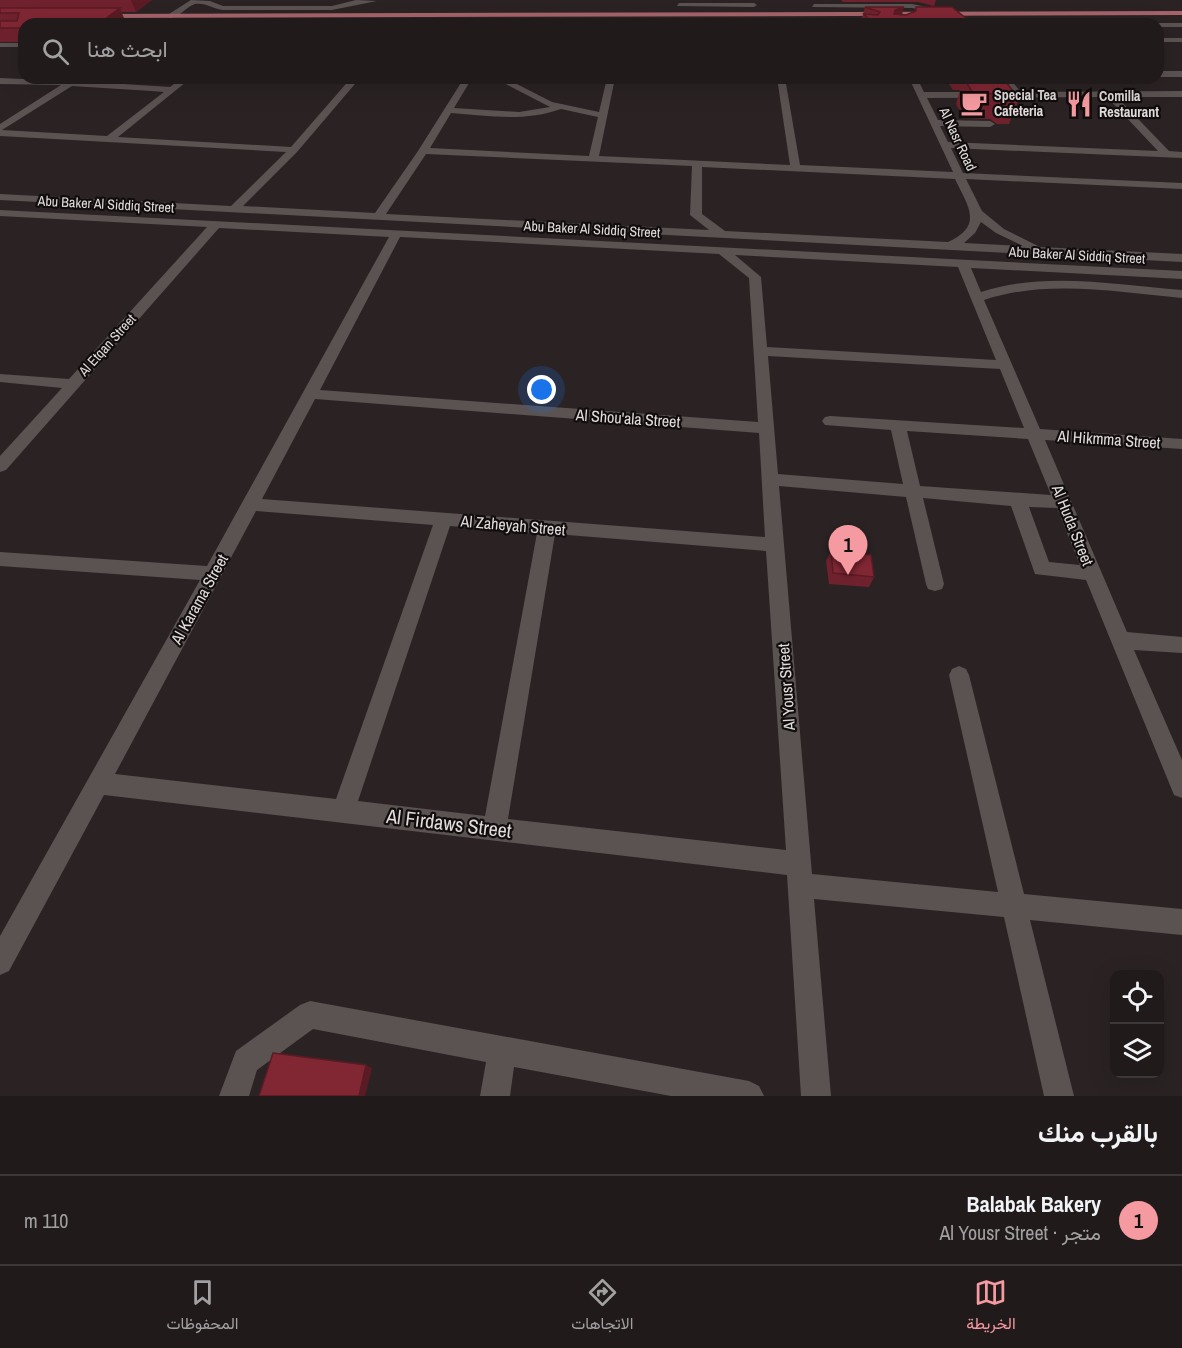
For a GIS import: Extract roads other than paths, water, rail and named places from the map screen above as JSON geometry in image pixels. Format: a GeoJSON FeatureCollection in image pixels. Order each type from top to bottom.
{"type":"FeatureCollection","features":[{"type":"Feature","properties":{"kind":"main road"},"geometry":{"type":"LineString","coordinates":[[992,18],[1182,13]]}},
{"type":"Feature","properties":{"kind":"main road"},"geometry":{"type":"LineString","coordinates":[[133,18],[771,14],[927,18]]}},
{"type":"Feature","properties":{"kind":"main road"},"geometry":{"type":"LineString","coordinates":[[1164,22],[1182,19]]}},
{"type":"Feature","properties":{"kind":"street"},"geometry":{"type":"LineString","coordinates":[[276,8],[286,0]]}},
{"type":"Feature","properties":{"kind":"street"},"geometry":{"type":"LineString","coordinates":[[172,16],[195,1],[223,8],[332,8],[359,1],[375,1]]}},
{"type":"Feature","properties":{"kind":"street"},"geometry":{"type":"LineString","coordinates":[[360,17],[375,1]]}},
{"type":"Feature","properties":{"kind":"street"},"geometry":{"type":"LineString","coordinates":[[810,2],[918,6],[951,18]]}},
{"type":"Feature","properties":{"kind":"street"},"geometry":{"type":"LineString","coordinates":[[810,2],[819,14]]}},
{"type":"Feature","properties":{"kind":"street"},"geometry":{"type":"LineString","coordinates":[[662,15],[680,3],[753,3],[771,14]]}},
{"type":"Feature","properties":{"kind":"street"},"geometry":{"type":"LineString","coordinates":[[91,8],[135,8]]}},
{"type":"Feature","properties":{"kind":"street"},"geometry":{"type":"LineString","coordinates":[[1164,24],[1182,25]]}},
{"type":"Feature","properties":{"kind":"street"},"geometry":{"type":"LineString","coordinates":[[1164,40],[1182,40]]}},
{"type":"Feature","properties":{"kind":"street"},"geometry":{"type":"LineString","coordinates":[[0,45],[18,45]]}},
{"type":"Feature","properties":{"kind":"street"},"geometry":{"type":"LineString","coordinates":[[1164,74],[1182,74]]}},
{"type":"Feature","properties":{"kind":"street"},"geometry":{"type":"LineString","coordinates":[[0,81],[18,81]]}},
{"type":"Feature","properties":{"kind":"street"},"geometry":{"type":"LineString","coordinates":[[0,128],[68,84]]}},
{"type":"Feature","properties":{"kind":"street"},"geometry":{"type":"LineString","coordinates":[[78,84],[173,90]]}},
{"type":"Feature","properties":{"kind":"street"},"geometry":{"type":"LineString","coordinates":[[108,140],[180,84]]}},
{"type":"Feature","properties":{"kind":"street"},"geometry":{"type":"LineString","coordinates":[[233,210],[294,150],[351,84]]}},
{"type":"Feature","properties":{"kind":"street"},"geometry":{"type":"LineString","coordinates":[[378,217],[423,151],[464,84]]}},
{"type":"Feature","properties":{"kind":"street"},"geometry":{"type":"LineString","coordinates":[[509,84],[534,98],[558,107],[602,115]]}},
{"type":"Feature","properties":{"kind":"street"},"geometry":{"type":"LineString","coordinates":[[592,159],[609,84]]}},
{"type":"Feature","properties":{"kind":"street"},"geometry":{"type":"LineString","coordinates":[[781,84],[796,169]]}},
{"type":"Feature","properties":{"kind":"street","name":"Al Nasr Road"},"geometry":{"type":"LineString","coordinates":[[916,84],[977,213],[1011,237],[1053,253]]}},
{"type":"Feature","properties":{"kind":"street"},"geometry":{"type":"LineString","coordinates":[[1009,84],[1019,95]]}},
{"type":"Feature","properties":{"kind":"street"},"geometry":{"type":"LineString","coordinates":[[921,95],[1182,94]]}},
{"type":"Feature","properties":{"kind":"street"},"geometry":{"type":"LineString","coordinates":[[1110,95],[1166,154]]}},
{"type":"Feature","properties":{"kind":"street"},"geometry":{"type":"LineString","coordinates":[[448,110],[525,114],[546,112],[558,107]]}},
{"type":"Feature","properties":{"kind":"street"},"geometry":{"type":"LineString","coordinates":[[934,123],[990,124]]}},
{"type":"Feature","properties":{"kind":"street"},"geometry":{"type":"LineString","coordinates":[[0,133],[294,150]]}},
{"type":"Feature","properties":{"kind":"street"},"geometry":{"type":"LineString","coordinates":[[945,145],[1182,155]]}},
{"type":"Feature","properties":{"kind":"street"},"geometry":{"type":"LineString","coordinates":[[423,151],[1182,186]]}},
{"type":"Feature","properties":{"kind":"street"},"geometry":{"type":"LineString","coordinates":[[696,215],[697,164]]}},
{"type":"Feature","properties":{"kind":"street","name":"Abu Baker Al Siddiq Street"},"geometry":{"type":"LineString","coordinates":[[0,197],[1182,258]]}},
{"type":"Feature","properties":{"kind":"street"},"geometry":{"type":"LineString","coordinates":[[0,211],[31,209],[114,213],[125,212],[130,207],[118,204]]}},
{"type":"Feature","properties":{"kind":"street","name":"Abu Baker Al Siddiq Street"},"geometry":{"type":"LineString","coordinates":[[0,211],[396,235],[1182,275]]}},
{"type":"Feature","properties":{"kind":"street"},"geometry":{"type":"LineString","coordinates":[[946,247],[970,235],[976,224],[977,213]]}},
{"type":"Feature","properties":{"kind":"street"},"geometry":{"type":"LineString","coordinates":[[666,232],[696,215]]}},
{"type":"Feature","properties":{"kind":"street"},"geometry":{"type":"LineString","coordinates":[[696,215],[725,236]]}},
{"type":"Feature","properties":{"kind":"street","name":"Al Etqan Street"},"geometry":{"type":"LineString","coordinates":[[0,466],[215,225]]}},
{"type":"Feature","properties":{"kind":"street","name":"Al Karama Street"},"geometry":{"type":"LineString","coordinates":[[0,962],[252,504],[396,235]]}},
{"type":"Feature","properties":{"kind":"street"},"geometry":{"type":"LineString","coordinates":[[722,252],[761,271],[787,255]]}},
{"type":"Feature","properties":{"kind":"street","name":"Al Huda Street"},"geometry":{"type":"LineString","coordinates":[[963,264],[1182,787]]}},
{"type":"Feature","properties":{"kind":"street","name":"Al Yousr Street"},"geometry":{"type":"LineString","coordinates":[[761,271],[761,351],[766,428],[816,1096]]}},
{"type":"Feature","properties":{"kind":"street"},"geometry":{"type":"LineString","coordinates":[[1119,272],[1161,293]]}},
{"type":"Feature","properties":{"kind":"street"},"geometry":{"type":"LineString","coordinates":[[977,298],[999,290],[1033,285],[1182,294]]}},
{"type":"Feature","properties":{"kind":"street"},"geometry":{"type":"LineString","coordinates":[[761,351],[1006,365]]}},
{"type":"Feature","properties":{"kind":"street"},"geometry":{"type":"LineString","coordinates":[[0,378],[73,384]]}},
{"type":"Feature","properties":{"kind":"street","name":"Al Shou'ala Street"},"geometry":{"type":"LineString","coordinates":[[311,394],[766,428]]}},
{"type":"Feature","properties":{"kind":"street","name":"Al Hikmma Street"},"geometry":{"type":"LineString","coordinates":[[830,421],[1182,444]]}},
{"type":"Feature","properties":{"kind":"street"},"geometry":{"type":"LineString","coordinates":[[898,425],[935,584]]}},
{"type":"Feature","properties":{"kind":"street"},"geometry":{"type":"LineString","coordinates":[[770,479],[1064,502]]}},
{"type":"Feature","properties":{"kind":"street"},"geometry":{"type":"LineString","coordinates":[[1018,500],[1042,569],[1093,573]]}},
{"type":"Feature","properties":{"kind":"street","name":"Al Zaheyah Street"},"geometry":{"type":"LineString","coordinates":[[252,504],[776,545]]}},
{"type":"Feature","properties":{"kind":"street"},"geometry":{"type":"LineString","coordinates":[[343,811],[444,519]]}},
{"type":"Feature","properties":{"kind":"street"},"geometry":{"type":"LineString","coordinates":[[494,828],[547,528]]}},
{"type":"Feature","properties":{"kind":"street"},"geometry":{"type":"LineString","coordinates":[[0,559],[213,574]]}},
{"type":"Feature","properties":{"kind":"street"},"geometry":{"type":"LineString","coordinates":[[1121,640],[1182,645]]}},
{"type":"Feature","properties":{"kind":"street"},"geometry":{"type":"LineString","coordinates":[[958,675],[1059,1096]]}},
{"type":"Feature","properties":{"kind":"street","name":"Al Firdaws Street"},"geometry":{"type":"LineString","coordinates":[[99,783],[494,828],[1013,906],[1182,922]]}},
{"type":"Feature","properties":{"kind":"street"},"geometry":{"type":"LineString","coordinates":[[234,1096],[246,1061],[310,1015],[748,1096]]}},
{"type":"Feature","properties":{"kind":"street"},"geometry":{"type":"LineString","coordinates":[[495,1096],[502,1050]]}},
{"type":"Feature","properties":{"kind":"place","name":"Special Tea Cafeteria"},"geometry":{"type":"Point","coordinates":[974,103]}},
{"type":"Feature","properties":{"kind":"place","name":"Comilla Restaurant"},"geometry":{"type":"Point","coordinates":[1079,104]}},
{"type":"Feature","properties":{"kind":"place","name":"Balabak Bakery"},"geometry":{"type":"Point","coordinates":[848,575]}}]}
